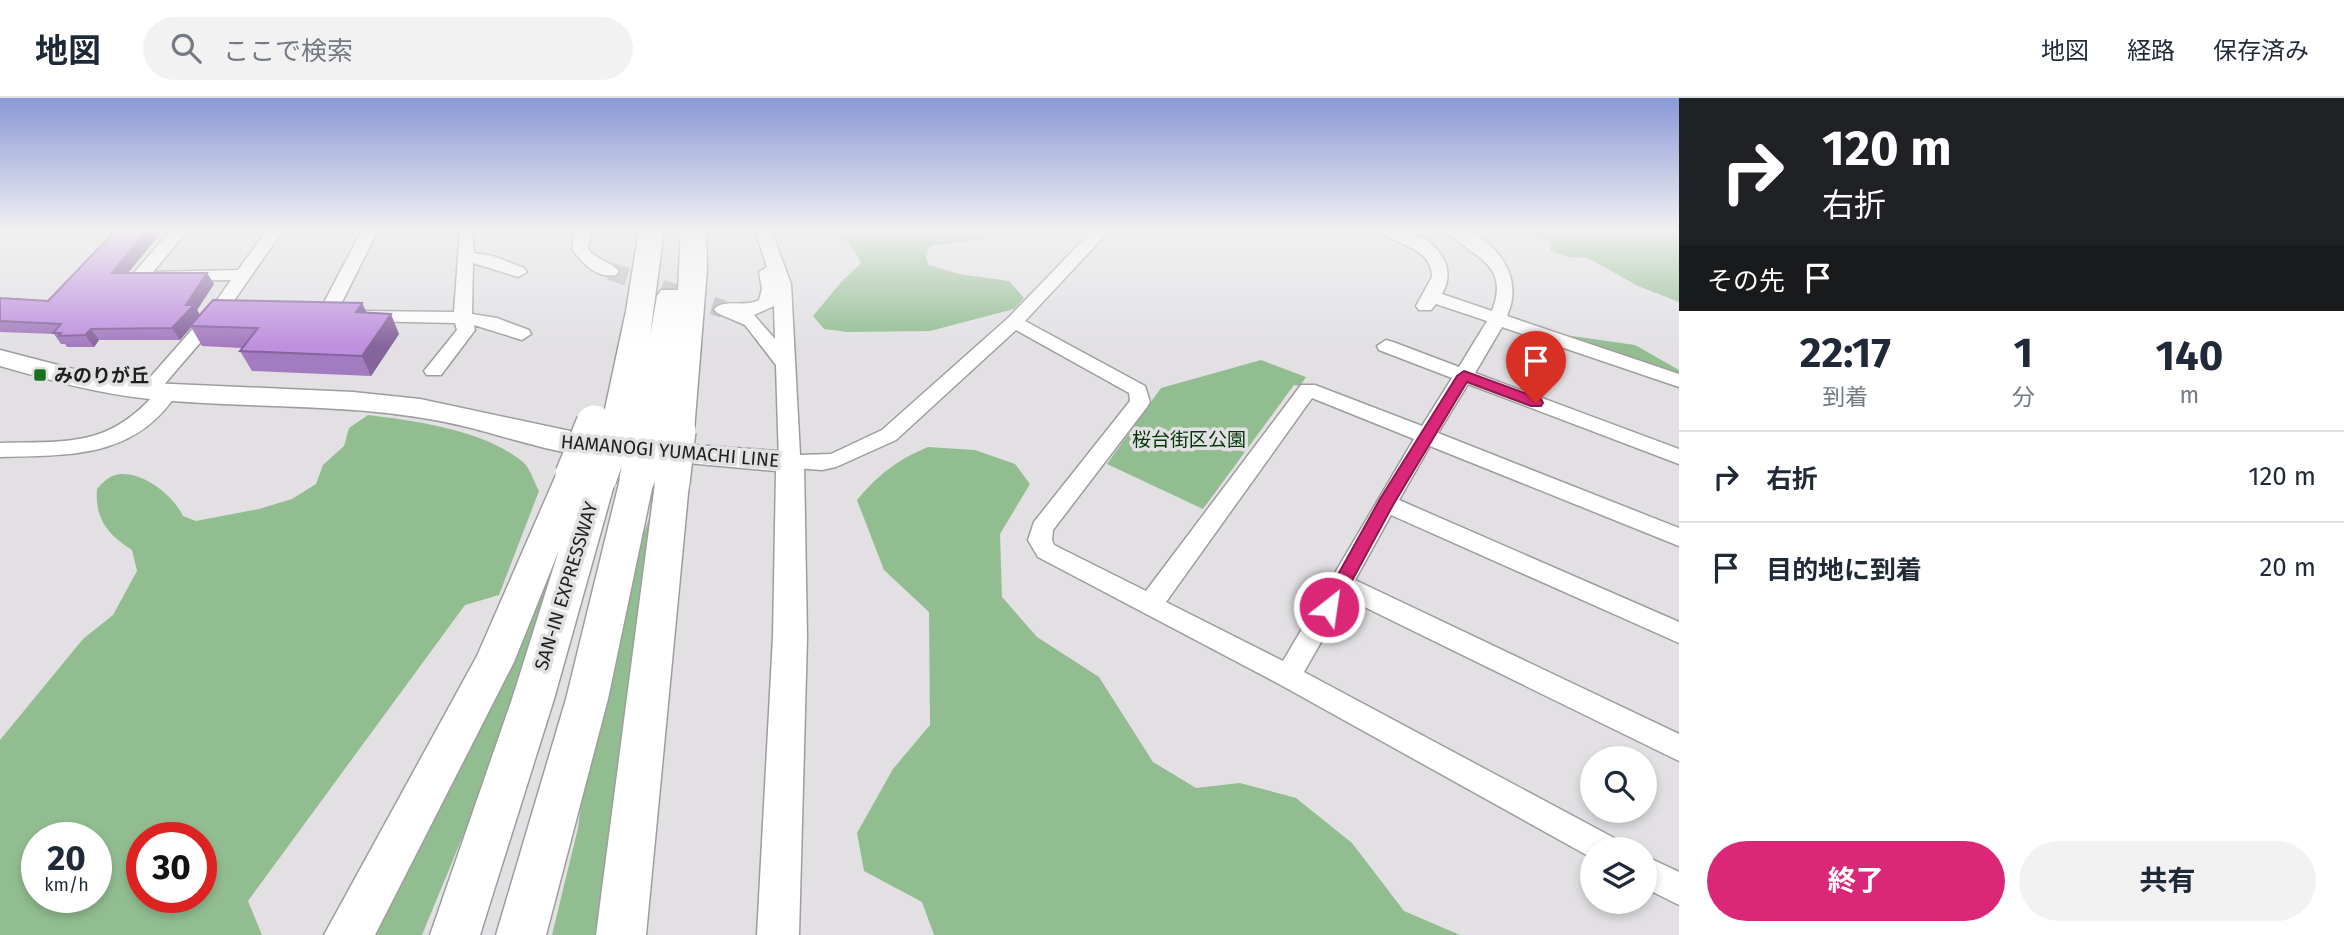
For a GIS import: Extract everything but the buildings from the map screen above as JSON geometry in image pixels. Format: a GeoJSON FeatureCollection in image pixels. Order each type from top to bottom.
{"type":"FeatureCollection","features":[{"type":"Feature","properties":{"kind":"highway"},"geometry":{"type":"LineString","coordinates":[[634,426],[621,341],[640,311],[646,269]]}},
{"type":"Feature","properties":{"kind":"highway","name":"SAN-IN EXPRESSWAY"},"geometry":{"type":"LineString","coordinates":[[521,935],[587,699],[620,479],[675,269]]}},
{"type":"Feature","properties":{"kind":"highway"},"geometry":{"type":"LineString","coordinates":[[621,935],[620,479],[634,426],[694,269]]}},
{"type":"Feature","properties":{"kind":"highway"},"geometry":{"type":"LineString","coordinates":[[349,935],[494,662],[620,479]]}},
{"type":"Feature","properties":{"kind":"highway","name":"SAN-IN EXPRESSWAY"},"geometry":{"type":"LineString","coordinates":[[456,935],[533,699],[620,479]]}},
{"type":"Feature","properties":{"kind":"main road","name":"HAMANOGI YUMACHI LINE"},"geometry":{"type":"LineString","coordinates":[[0,358],[100,383],[158,391],[348,400],[421,408],[562,443],[692,457],[790,462],[790,637],[778,935]]}},
{"type":"Feature","properties":{"kind":"street"},"geometry":{"type":"LineString","coordinates":[[146,269],[143,277],[243,275]]}},
{"type":"Feature","properties":{"kind":"street"},"geometry":{"type":"LineString","coordinates":[[0,450],[100,443],[133,427],[247,269]]}},
{"type":"Feature","properties":{"kind":"street"},"geometry":{"type":"LineString","coordinates":[[347,269],[320,314],[463,318],[491,322],[522,334]]}},
{"type":"Feature","properties":{"kind":"street"},"geometry":{"type":"LineString","coordinates":[[434,370],[466,330],[463,318],[466,269]]}},
{"type":"Feature","properties":{"kind":"street"},"geometry":{"type":"LineString","coordinates":[[510,269],[518,272]]}},
{"type":"Feature","properties":{"kind":"street"},"geometry":{"type":"LineString","coordinates":[[605,269],[610,271]]}},
{"type":"Feature","properties":{"kind":"street"},"geometry":{"type":"LineString","coordinates":[[767,269],[771,289],[767,303],[754,310],[723,309],[751,321],[786,365]]}},
{"type":"Feature","properties":{"kind":"street"},"geometry":{"type":"LineString","coordinates":[[777,269],[782,284],[790,462],[822,463],[836,460],[889,435],[1014,322],[1065,269]]}},
{"type":"Feature","properties":{"kind":"street"},"geometry":{"type":"LineString","coordinates":[[1442,269],[1441,279],[1428,301],[1496,319],[1679,381]]}},
{"type":"Feature","properties":{"kind":"street"},"geometry":{"type":"LineString","coordinates":[[1288,676],[1342,585],[1386,503],[1496,319],[1506,290],[1499,269]]}},
{"type":"Feature","properties":{"kind":"street"},"geometry":{"type":"LineString","coordinates":[[218,312],[245,312]]}},
{"type":"Feature","properties":{"kind":"street"},"geometry":{"type":"LineString","coordinates":[[1014,322],[1138,390],[1141,396],[1140,402],[1042,528],[1040,540],[1046,551],[1288,676],[1583,837]]}},
{"type":"Feature","properties":{"kind":"street"},"geometry":{"type":"LineString","coordinates":[[1386,346],[1679,457]]}},
{"type":"Feature","properties":{"kind":"street"},"geometry":{"type":"LineString","coordinates":[[1150,606],[1308,389],[1679,537]]}},
{"type":"Feature","properties":{"kind":"street"},"geometry":{"type":"LineString","coordinates":[[1386,503],[1679,633]]}},
{"type":"Feature","properties":{"kind":"street"},"geometry":{"type":"LineString","coordinates":[[1342,585],[1679,748]]}},
{"type":"Feature","properties":{"kind":"street"},"geometry":{"type":"LineString","coordinates":[[1657,877],[1679,889]]}},
{"type":"Feature","properties":{"kind":"green space"},"geometry":{"type":"Polygon","coordinates":[[[855,269],[943,269],[1009,281],[1024,298],[1014,309],[930,331],[848,332],[824,329],[813,316],[855,269]]]}},
{"type":"Feature","properties":{"kind":"green space"},"geometry":{"type":"Polygon","coordinates":[[[1608,269],[1679,269],[1679,302],[1638,286],[1608,269]]]}},
{"type":"Feature","properties":{"kind":"green space"},"geometry":{"type":"Polygon","coordinates":[[[1558,334],[1635,345],[1679,370],[1679,378],[1558,334]]]}},
{"type":"Feature","properties":{"kind":"green space","name":"桜台街区公園"},"geometry":{"type":"Polygon","coordinates":[[[1261,360],[1306,377],[1300,386],[1294,385],[1203,509],[1107,464],[1161,388],[1261,360]]]}},
{"type":"Feature","properties":{"kind":"green space"},"geometry":{"type":"Polygon","coordinates":[[[368,415],[428,424],[470,435],[507,451],[523,462],[539,491],[499,595],[465,605],[248,901],[262,935],[0,935],[0,740],[83,639],[113,615],[137,571],[132,550],[104,525],[98,509],[97,489],[107,479],[116,475],[129,474],[139,477],[165,493],[183,516],[196,521],[259,509],[292,499],[316,484],[323,465],[344,446],[349,428],[368,415]]]}},
{"type":"Feature","properties":{"kind":"green space"},"geometry":{"type":"Polygon","coordinates":[[[928,447],[975,450],[1015,464],[1030,484],[1000,534],[1002,597],[1037,637],[1099,677],[1153,762],[1196,788],[1240,783],[1296,798],[1352,843],[1404,911],[1460,935],[934,935],[922,902],[864,871],[857,833],[893,769],[930,725],[929,612],[884,570],[857,500],[889,469],[928,447]]]}},
{"type":"Feature","properties":{"kind":"green space"},"geometry":{"type":"Polygon","coordinates":[[[656,500],[601,935],[552,935],[578,828],[588,748],[637,552],[656,500]]]}},
{"type":"Feature","properties":{"kind":"green space"},"geometry":{"type":"Polygon","coordinates":[[[576,503],[508,727],[422,935],[364,935],[423,824],[576,503]]]}},
{"type":"Feature","properties":{"kind":"tunnel"},"geometry":{"type":"LineString","coordinates":[[610,271],[723,309]]}},
{"type":"Feature","properties":{"kind":"place","name":"みのりが丘"},"geometry":{"type":"Point","coordinates":[40,375]}},
{"type":"Feature","properties":{"kind":"route"},"geometry":{"type":"LineString","coordinates":[[1329,607],[1386,503],[1464,376],[1536,403]]}}]}
